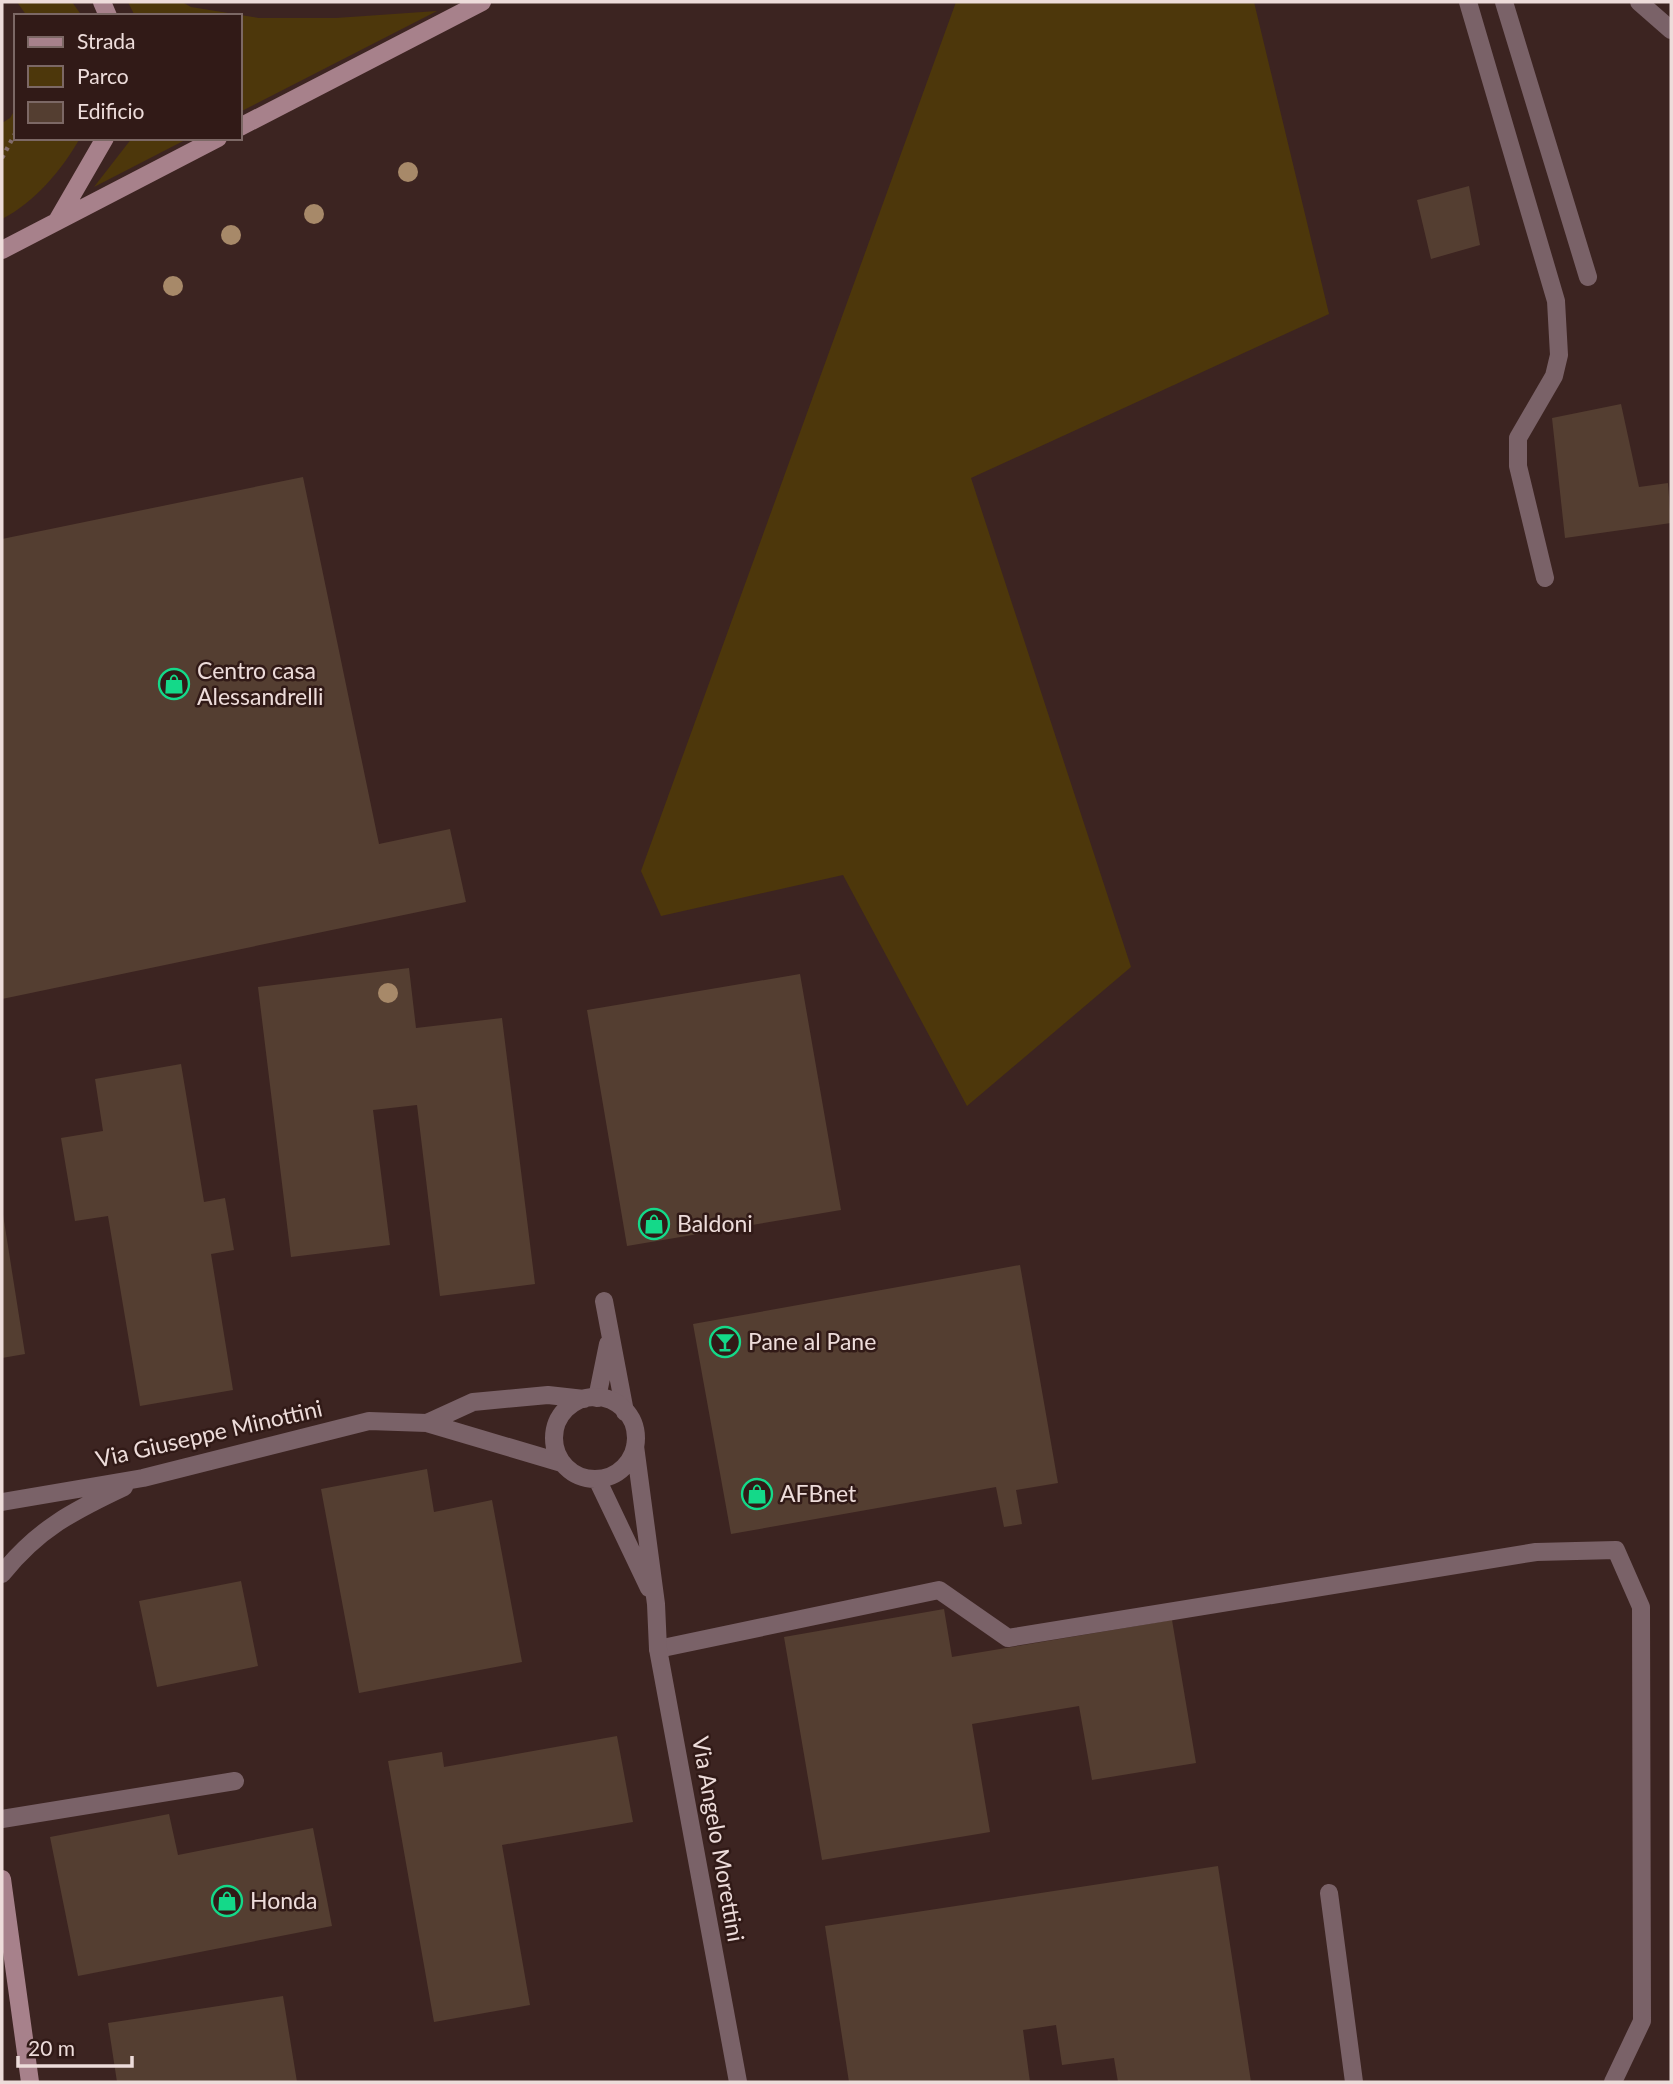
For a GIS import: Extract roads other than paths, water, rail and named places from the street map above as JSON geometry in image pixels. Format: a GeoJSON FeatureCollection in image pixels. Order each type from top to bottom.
{"type":"FeatureCollection","features":[{"type":"Feature","properties":{"kind":"main road"},"geometry":{"type":"LineString","coordinates":[[242,126],[482,2]]}},
{"type":"Feature","properties":{"kind":"main road"},"geometry":{"type":"LineString","coordinates":[[57,221],[103,140]]}},
{"type":"Feature","properties":{"kind":"main road"},"geometry":{"type":"LineString","coordinates":[[2,250],[214,140]]}},
{"type":"Feature","properties":{"kind":"main road"},"geometry":{"type":"LineString","coordinates":[[2,1880],[30,2082]]}},
{"type":"Feature","properties":{"kind":"street"},"geometry":{"type":"LineString","coordinates":[[1468,2],[1556,301],[1559,355],[1554,376],[1518,438],[1518,466],[1545,578]]}},
{"type":"Feature","properties":{"kind":"street"},"geometry":{"type":"LineString","coordinates":[[1504,2],[1588,277]]}},
{"type":"Feature","properties":{"kind":"street"},"geometry":{"type":"LineString","coordinates":[[1639,2],[1671,30]]}},
{"type":"Feature","properties":{"kind":"street"},"geometry":{"type":"LineString","coordinates":[[604,1301],[625,1412],[635,1432],[635,1446],[622,1469],[597,1479],[572,1472],[562,1463],[556,1451],[556,1426],[572,1405],[591,1399],[611,1401],[625,1412]]}},
{"type":"Feature","properties":{"kind":"street"},"geometry":{"type":"LineString","coordinates":[[591,1399],[609,1337]]}},
{"type":"Feature","properties":{"kind":"street","name":"Via Giuseppe Minottini"},"geometry":{"type":"LineString","coordinates":[[427,1423],[473,1402],[548,1395],[591,1399]]}},
{"type":"Feature","properties":{"kind":"street","name":"Via Giuseppe Minottini"},"geometry":{"type":"LineString","coordinates":[[2,1502],[143,1478],[369,1421],[427,1423],[562,1463]]}},
{"type":"Feature","properties":{"kind":"street","name":"Via Angelo Morettini"},"geometry":{"type":"LineString","coordinates":[[635,1446],[656,1604],[659,1649],[738,2082]]}},
{"type":"Feature","properties":{"kind":"street"},"geometry":{"type":"LineString","coordinates":[[2,1574],[36,1535],[82,1507],[143,1478]]}},
{"type":"Feature","properties":{"kind":"street","name":"Via Angelo Morettini"},"geometry":{"type":"LineString","coordinates":[[597,1479],[656,1604]]}},
{"type":"Feature","properties":{"kind":"street"},"geometry":{"type":"LineString","coordinates":[[659,1649],[939,1590],[1008,1638],[1536,1552],[1616,1550],[1641,1607],[1642,2021],[1613,2082]]}},
{"type":"Feature","properties":{"kind":"street"},"geometry":{"type":"LineString","coordinates":[[2,1819],[235,1781]]}},
{"type":"Feature","properties":{"kind":"street"},"geometry":{"type":"LineString","coordinates":[[1329,1893],[1354,2082]]}},
{"type":"Feature","properties":{"kind":"place","name":"Centro casa Alessandrelli"},"geometry":{"type":"Point","coordinates":[174,684]}},
{"type":"Feature","properties":{"kind":"place","name":"Baldoni"},"geometry":{"type":"Point","coordinates":[654,1224]}},
{"type":"Feature","properties":{"kind":"place","name":"Pane al Pane"},"geometry":{"type":"Point","coordinates":[725,1342]}},
{"type":"Feature","properties":{"kind":"place","name":"AFBnet"},"geometry":{"type":"Point","coordinates":[757,1494]}},
{"type":"Feature","properties":{"kind":"place","name":"Honda"},"geometry":{"type":"Point","coordinates":[227,1901]}}]}
